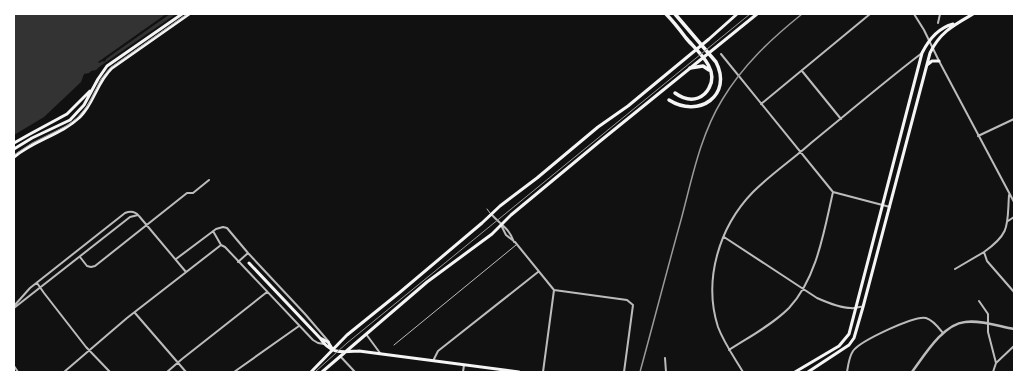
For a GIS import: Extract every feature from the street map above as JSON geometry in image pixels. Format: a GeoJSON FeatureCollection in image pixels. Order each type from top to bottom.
{"type":"FeatureCollection","features":[{"type":"Feature","properties":{"kind":"highway"},"geometry":{"type":"LineString","coordinates":[[666,14],[704,57],[711,72],[712,80],[707,91],[700,97],[694,99],[685,98],[675,93]]}},
{"type":"Feature","properties":{"kind":"highway"},"geometry":{"type":"LineString","coordinates":[[669,100],[680,106],[691,108],[702,105],[713,97],[719,84],[720,74],[716,62],[675,14]]}},
{"type":"Feature","properties":{"kind":"highway"},"geometry":{"type":"LineString","coordinates":[[690,68],[703,66],[711,72]]}},
{"type":"Feature","properties":{"kind":"main road"},"geometry":{"type":"LineString","coordinates":[[14,149],[32,138],[70,120],[82,109],[102,72],[110,64],[182,14]]}},
{"type":"Feature","properties":{"kind":"main road"},"geometry":{"type":"LineString","coordinates":[[14,157],[35,142],[75,122],[86,110],[103,77],[112,68],[189,14]]}},
{"type":"Feature","properties":{"kind":"main road"},"geometry":{"type":"LineString","coordinates":[[311,372],[347,335],[404,289],[521,189],[537,178],[598,127],[628,106],[737,14]]}},
{"type":"Feature","properties":{"kind":"main road"},"geometry":{"type":"LineString","coordinates":[[322,372],[427,282],[492,234],[704,57],[708,52],[758,14]]}},
{"type":"Feature","properties":{"kind":"main road"},"geometry":{"type":"LineString","coordinates":[[795,372],[844,342],[851,330],[922,53],[929,42],[940,30],[973,14]]}},
{"type":"Feature","properties":{"kind":"main road"},"geometry":{"type":"LineString","coordinates":[[808,372],[850,345],[854,338],[932,48],[942,35],[955,24]]}},
{"type":"Feature","properties":{"kind":"main road"},"geometry":{"type":"LineString","coordinates":[[927,65],[932,61],[939,61]]}},
{"type":"Feature","properties":{"kind":"main road"},"geometry":{"type":"LineString","coordinates":[[14,143],[67,114],[93,88]]}},
{"type":"Feature","properties":{"kind":"main road"},"geometry":{"type":"LineString","coordinates":[[249,263],[324,344],[333,350],[344,353],[359,351],[519,372]]}},
{"type":"Feature","properties":{"kind":"main road"},"geometry":{"type":"LineString","coordinates":[[320,338],[330,344],[333,350]]}},
{"type":"Feature","properties":{"kind":"street"},"geometry":{"type":"LineString","coordinates":[[761,104],[870,14]]}},
{"type":"Feature","properties":{"kind":"street"},"geometry":{"type":"LineString","coordinates":[[914,14],[924,30],[978,136],[1014,202]]}},
{"type":"Feature","properties":{"kind":"street"},"geometry":{"type":"LineString","coordinates":[[938,22],[940,14]]}},
{"type":"Feature","properties":{"kind":"street"},"geometry":{"type":"LineString","coordinates":[[743,372],[729,350],[717,323],[713,305],[712,289],[715,263],[724,237],[735,216],[746,199],[754,192],[841,118],[922,53]]}},
{"type":"Feature","properties":{"kind":"street"},"geometry":{"type":"LineString","coordinates":[[721,54],[833,192],[890,207]]}},
{"type":"Feature","properties":{"kind":"street"},"geometry":{"type":"LineString","coordinates":[[802,71],[841,118]]}},
{"type":"Feature","properties":{"kind":"street"},"geometry":{"type":"LineString","coordinates":[[978,136],[1014,119]]}},
{"type":"Feature","properties":{"kind":"street"},"geometry":{"type":"LineString","coordinates":[[80,257],[87,266],[95,266],[187,193],[193,192],[209,180]]}},
{"type":"Feature","properties":{"kind":"street"},"geometry":{"type":"LineString","coordinates":[[729,350],[771,323],[788,308],[803,289],[812,271],[818,252],[833,192]]}},
{"type":"Feature","properties":{"kind":"street"},"geometry":{"type":"LineString","coordinates":[[955,269],[996,244],[1002,237],[1008,221],[1009,194]]}},
{"type":"Feature","properties":{"kind":"street"},"geometry":{"type":"LineString","coordinates":[[14,307],[26,292],[124,213],[131,212],[139,216],[186,272]]}},
{"type":"Feature","properties":{"kind":"street"},"geometry":{"type":"LineString","coordinates":[[491,214],[501,225],[506,235],[516,244],[554,290],[626,300],[633,305],[624,372]]}},
{"type":"Feature","properties":{"kind":"street"},"geometry":{"type":"LineString","coordinates":[[14,307],[130,217],[139,216]]}},
{"type":"Feature","properties":{"kind":"street"},"geometry":{"type":"LineString","coordinates":[[1008,221],[1014,217]]}},
{"type":"Feature","properties":{"kind":"street"},"geometry":{"type":"LineString","coordinates":[[501,225],[508,229],[516,244]]}},
{"type":"Feature","properties":{"kind":"street"},"geometry":{"type":"LineString","coordinates":[[176,259],[213,231],[221,227],[227,228],[248,253],[325,335],[330,344]]}},
{"type":"Feature","properties":{"kind":"street"},"geometry":{"type":"LineString","coordinates":[[213,231],[221,245],[225,247],[299,326],[313,340],[324,344]]}},
{"type":"Feature","properties":{"kind":"street"},"geometry":{"type":"LineString","coordinates":[[724,237],[817,298],[832,304],[851,308],[863,307]]}},
{"type":"Feature","properties":{"kind":"street"},"geometry":{"type":"LineString","coordinates":[[64,372],[94,345],[221,245]]}},
{"type":"Feature","properties":{"kind":"street"},"geometry":{"type":"LineString","coordinates":[[984,252],[987,261],[1014,292]]}},
{"type":"Feature","properties":{"kind":"street"},"geometry":{"type":"LineString","coordinates":[[238,262],[248,253]]}},
{"type":"Feature","properties":{"kind":"street"},"geometry":{"type":"LineString","coordinates":[[433,361],[438,351],[538,271]]}},
{"type":"Feature","properties":{"kind":"street"},"geometry":{"type":"LineString","coordinates":[[37,283],[89,350],[110,372]]}},
{"type":"Feature","properties":{"kind":"street"},"geometry":{"type":"LineString","coordinates":[[543,372],[554,290]]}},
{"type":"Feature","properties":{"kind":"street"},"geometry":{"type":"LineString","coordinates":[[167,372],[267,292]]}},
{"type":"Feature","properties":{"kind":"street"},"geometry":{"type":"LineString","coordinates":[[979,300],[988,314],[988,332],[996,363]]}},
{"type":"Feature","properties":{"kind":"street"},"geometry":{"type":"LineString","coordinates":[[135,313],[186,372]]}},
{"type":"Feature","properties":{"kind":"street"},"geometry":{"type":"LineString","coordinates":[[847,372],[851,355],[856,348],[905,322],[918,318],[925,318],[943,333]]}},
{"type":"Feature","properties":{"kind":"street"},"geometry":{"type":"LineString","coordinates":[[912,372],[943,333],[955,324],[971,322],[1014,329]]}},
{"type":"Feature","properties":{"kind":"street"},"geometry":{"type":"LineString","coordinates":[[234,372],[299,326]]}},
{"type":"Feature","properties":{"kind":"street"},"geometry":{"type":"LineString","coordinates":[[366,334],[380,354]]}},
{"type":"Feature","properties":{"kind":"street"},"geometry":{"type":"LineString","coordinates":[[993,372],[996,363],[1014,346]]}},
{"type":"Feature","properties":{"kind":"street"},"geometry":{"type":"LineString","coordinates":[[340,356],[355,372]]}},
{"type":"Feature","properties":{"kind":"street"},"geometry":{"type":"LineString","coordinates":[[665,358],[666,372]]}},
{"type":"Feature","properties":{"kind":"street"},"geometry":{"type":"LineString","coordinates":[[463,372],[464,365]]}},
{"type":"Feature","properties":{"kind":"street"},"geometry":{"type":"LineString","coordinates":[[14,366],[18,372]]}},
{"type":"Feature","properties":{"kind":"lane"},"geometry":{"type":"LineString","coordinates":[[487,209],[491,214]]}},
{"type":"Feature","properties":{"kind":"lane"},"geometry":{"type":"LineString","coordinates":[[394,345],[516,244]]}},
{"type":"Feature","properties":{"kind":"shaded area"},"geometry":{"type":"Polygon","coordinates":[[[14,14],[176,14],[96,70],[84,74],[81,82],[44,117],[14,135],[14,14]]]}},
{"type":"Feature","properties":{"kind":"pier"},"geometry":{"type":"Polygon","coordinates":[[[166,14],[170,14],[106,59],[104,62],[98,62],[166,14]]]}},
{"type":"Feature","properties":{"kind":"tram line"},"geometry":{"type":"LineString","coordinates":[[14,155],[32,143],[68,125],[77,118],[88,105],[101,79],[110,68],[187,14]]}},
{"type":"Feature","properties":{"kind":"tram line"},"geometry":{"type":"LineString","coordinates":[[315,372],[347,343],[750,14]]}},
{"type":"Feature","properties":{"kind":"railway"},"geometry":{"type":"LineString","coordinates":[[640,372],[693,174],[702,143],[714,114],[730,87],[748,64],[779,33],[802,14]]}}]}
